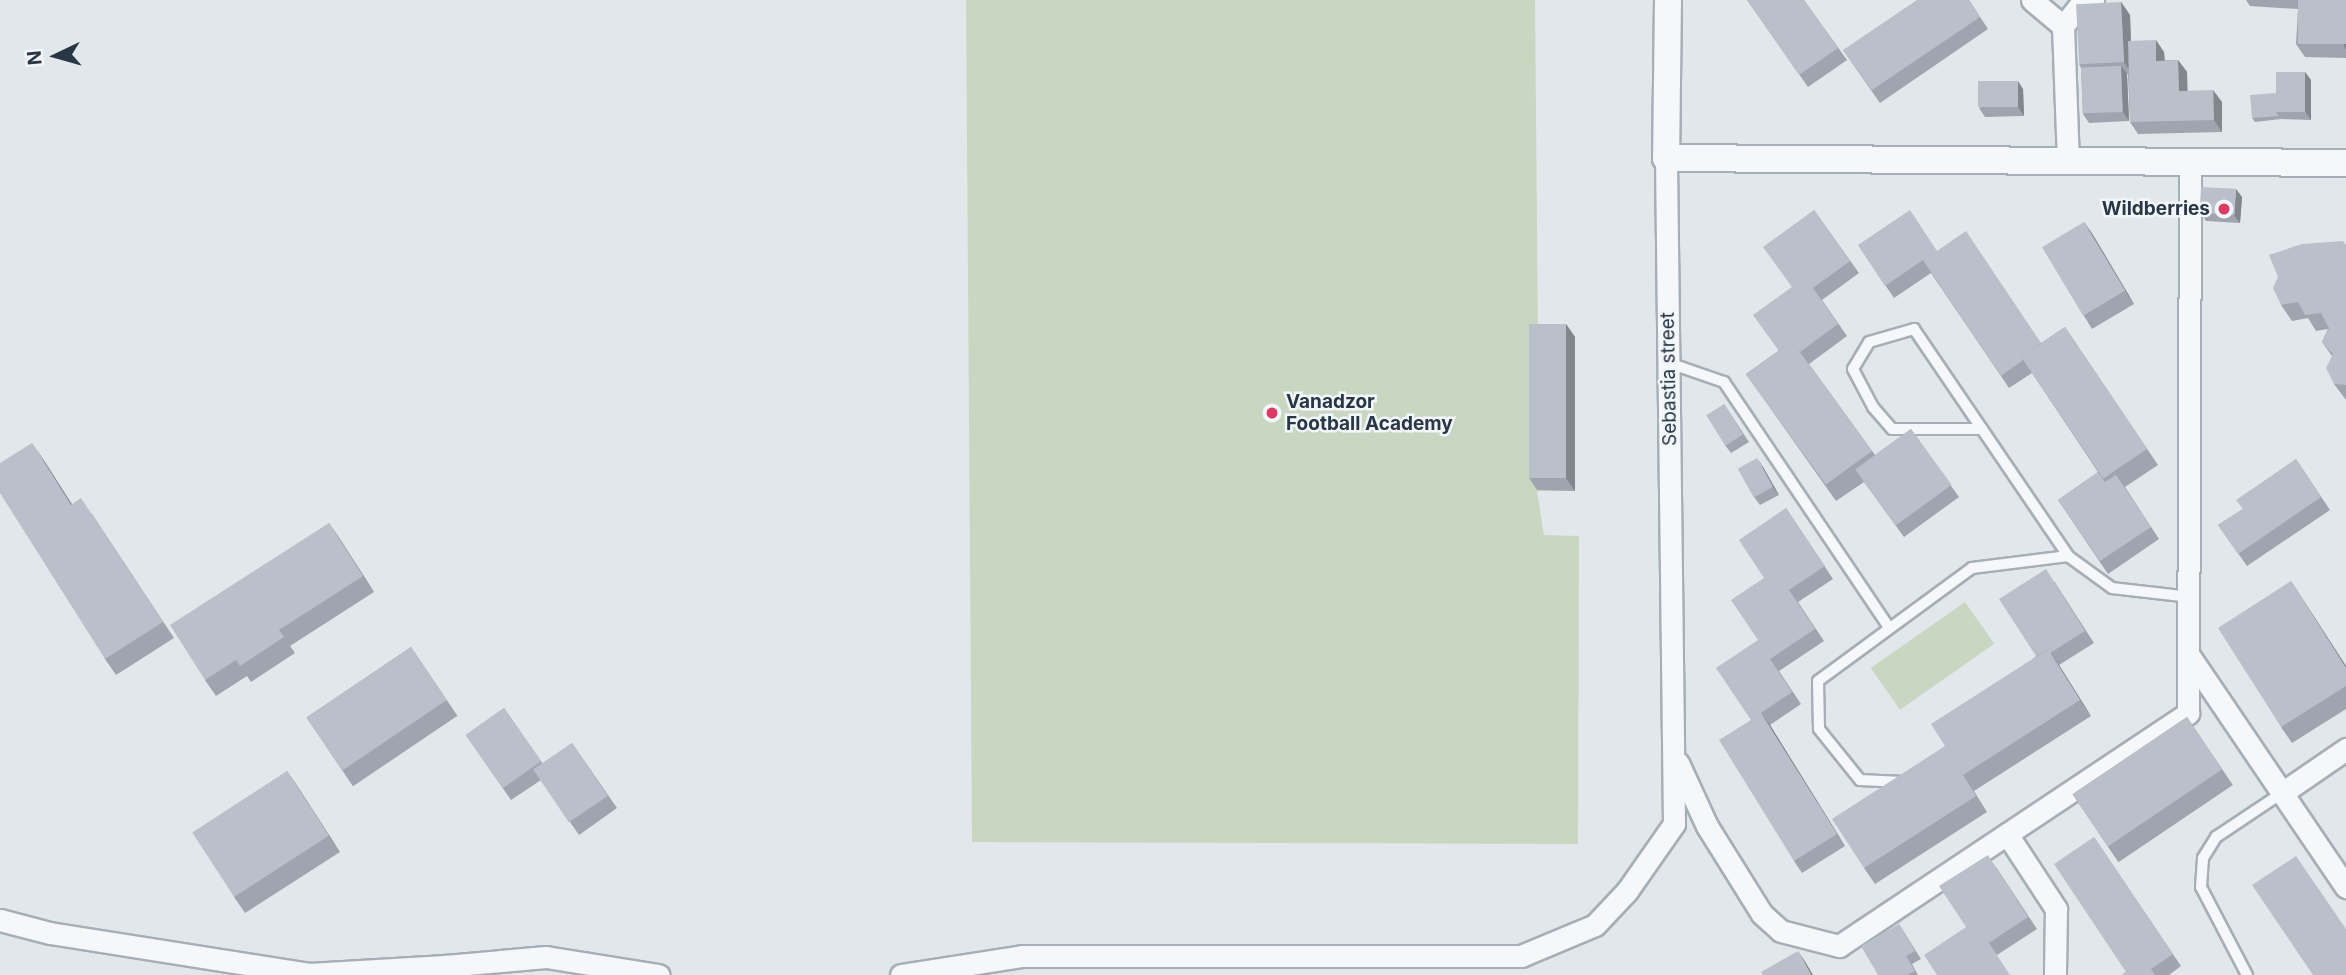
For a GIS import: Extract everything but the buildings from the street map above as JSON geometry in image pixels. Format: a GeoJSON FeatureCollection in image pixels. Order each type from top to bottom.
{"type":"FeatureCollection","features":[{"type":"Feature","properties":{"kind":"street","name":"Sebastia street"},"geometry":{"type":"LineString","coordinates":[[901,975],[1022,956],[1521,956],[1595,925],[1627,891],[1674,824],[1676,758],[1666,158],[1668,0]]}},
{"type":"Feature","properties":{"kind":"street"},"geometry":{"type":"LineString","coordinates":[[2032,0],[2063,26]]}},
{"type":"Feature","properties":{"kind":"street"},"geometry":{"type":"LineString","coordinates":[[2068,161],[2063,26],[2084,2]]}},
{"type":"Feature","properties":{"kind":"street"},"geometry":{"type":"LineString","coordinates":[[1666,158],[2346,163]]}},
{"type":"Feature","properties":{"kind":"street"},"geometry":{"type":"LineString","coordinates":[[1676,758],[1707,826],[1762,914],[1781,930],[1807,941],[1839,947],[2188,713],[2190,162]]}},
{"type":"Feature","properties":{"kind":"street"},"geometry":{"type":"LineString","coordinates":[[2190,657],[2346,887]]}},
{"type":"Feature","properties":{"kind":"street"},"geometry":{"type":"LineString","coordinates":[[2282,793],[2346,749]]}},
{"type":"Feature","properties":{"kind":"street"},"geometry":{"type":"LineString","coordinates":[[2007,834],[2056,909],[2055,975]]}},
{"type":"Feature","properties":{"kind":"street"},"geometry":{"type":"LineString","coordinates":[[0,920],[50,933],[309,974],[439,971],[546,957],[659,975]]}},
{"type":"Feature","properties":{"kind":"lane"},"geometry":{"type":"LineString","coordinates":[[1982,429],[1892,429],[1873,407],[1853,369],[1869,342],[1914,329],[1982,429],[2068,556],[2112,588],[2190,597]]}},
{"type":"Feature","properties":{"kind":"lane"},"geometry":{"type":"LineString","coordinates":[[1669,363],[1724,382],[1889,628]]}},
{"type":"Feature","properties":{"kind":"lane"},"geometry":{"type":"LineString","coordinates":[[1905,782],[1860,780],[1819,729],[1818,681],[1972,568],[2068,556]]}},
{"type":"Feature","properties":{"kind":"lane"},"geometry":{"type":"LineString","coordinates":[[2247,975],[2200,887],[2203,858],[2216,837],[2282,793]]}},
{"type":"Feature","properties":{"kind":"green space","name":"Vanadzor Football Academy"},"geometry":{"type":"Polygon","coordinates":[[[966,0],[1535,0],[1538,336],[1575,337],[1575,491],[1537,491],[1544,535],[1579,536],[1578,844],[972,842],[966,0]]]}},
{"type":"Feature","properties":{"kind":"green space"},"geometry":{"type":"Polygon","coordinates":[[[1965,602],[1994,644],[1900,710],[1871,668],[1965,602]]]}},
{"type":"Feature","properties":{"kind":"place","name":"Wildberries"},"geometry":{"type":"Point","coordinates":[2224,209]}},
{"type":"Feature","properties":{"kind":"place","name":"Vanadzor Football Academy"},"geometry":{"type":"Point","coordinates":[1272,413]}}]}
